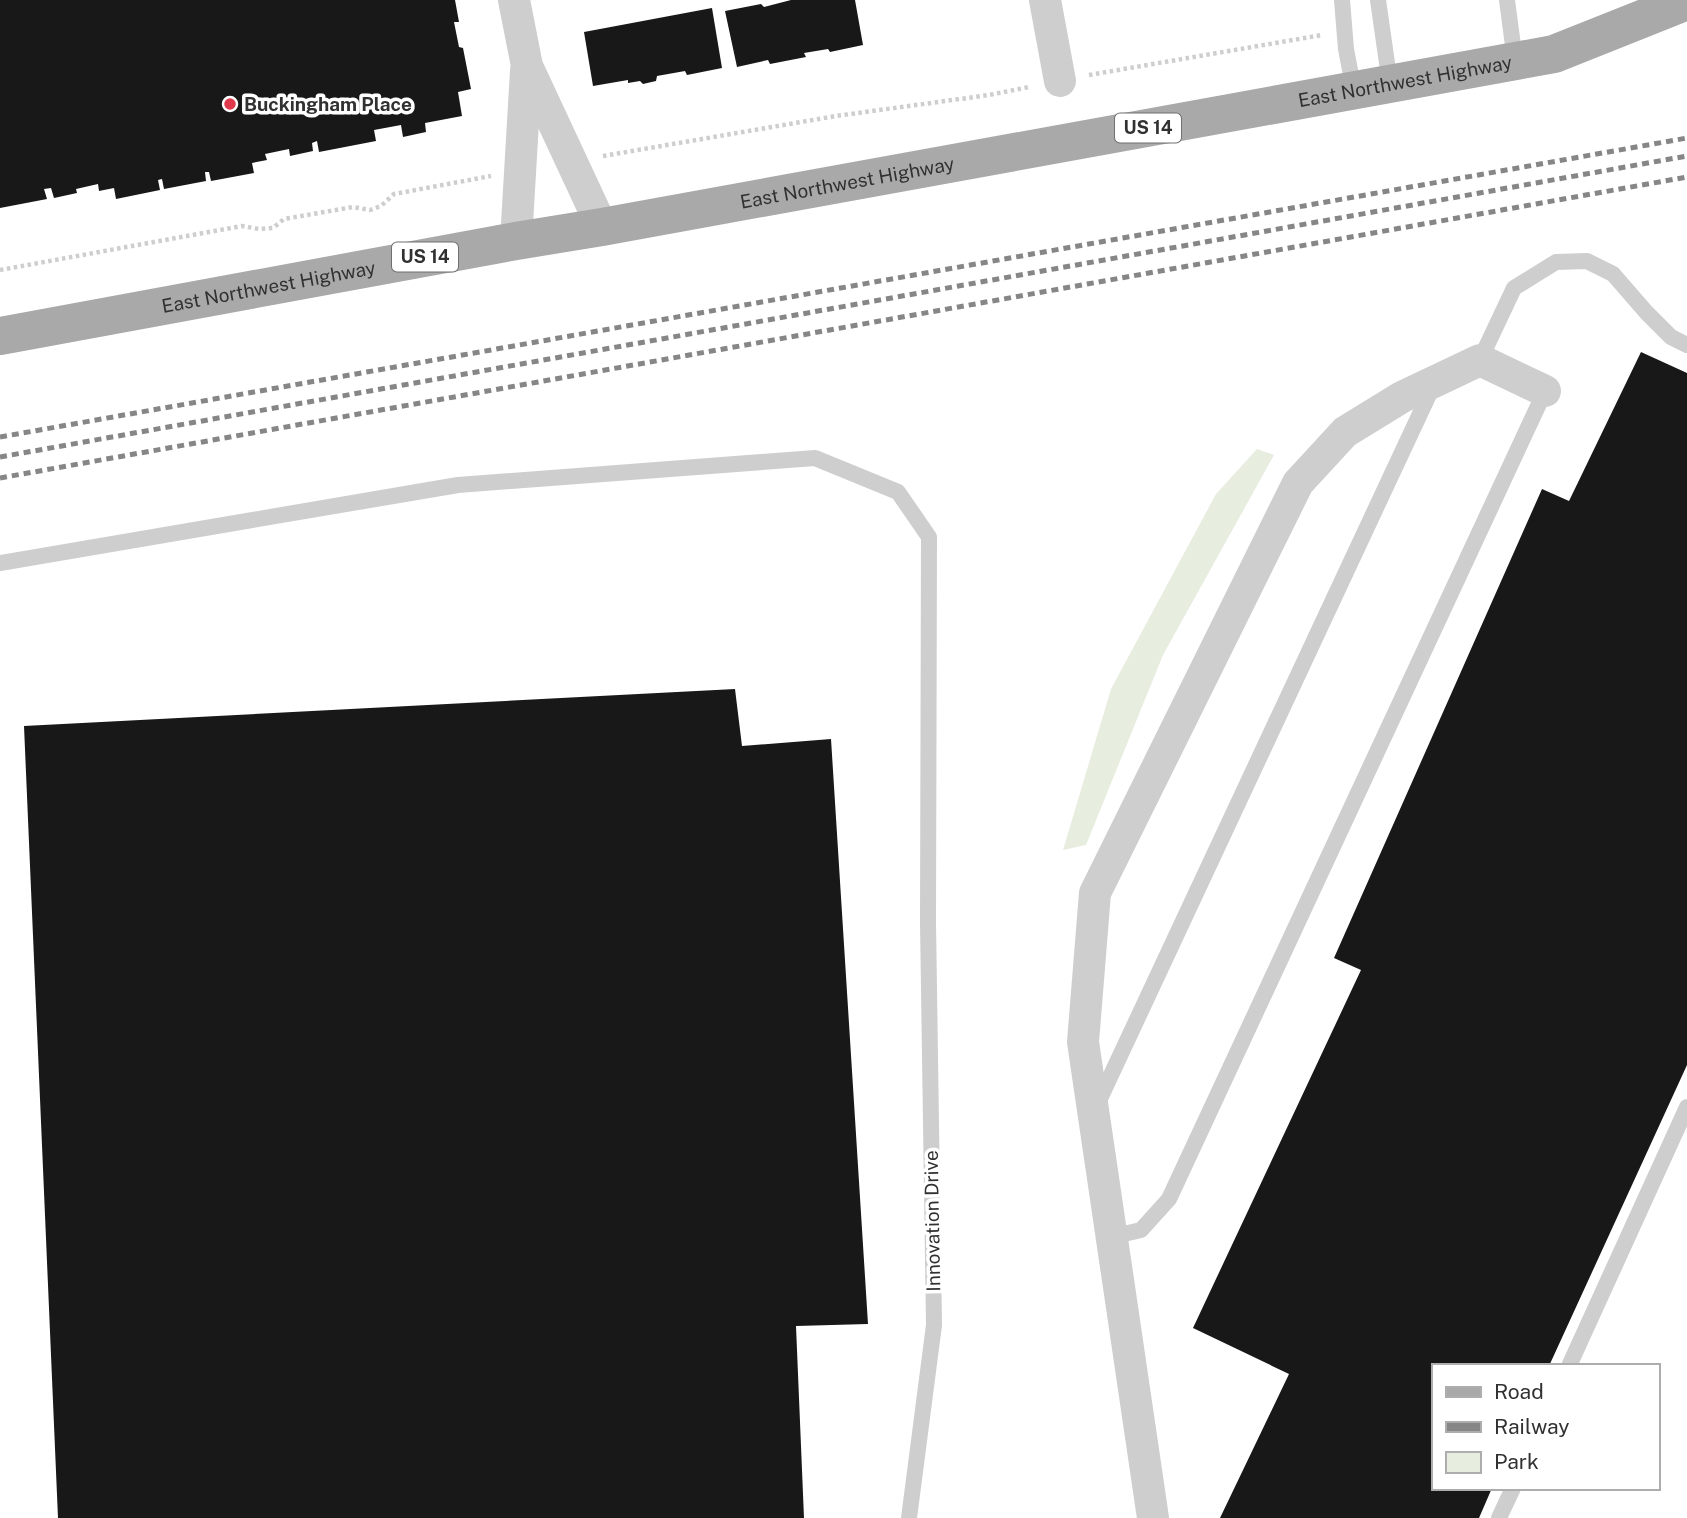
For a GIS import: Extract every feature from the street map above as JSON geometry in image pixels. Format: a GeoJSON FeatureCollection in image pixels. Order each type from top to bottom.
{"type":"FeatureCollection","features":[{"type":"Feature","properties":{"kind":"main road","name":"East Northwest Highway"},"geometry":{"type":"LineString","coordinates":[[0,336],[516,240],[602,227],[1554,54],[1687,1]]}},
{"type":"Feature","properties":{"kind":"street"},"geometry":{"type":"LineString","coordinates":[[514,0],[527,66],[602,227]]}},
{"type":"Feature","properties":{"kind":"street"},"geometry":{"type":"LineString","coordinates":[[1045,0],[1060,81]]}},
{"type":"Feature","properties":{"kind":"street"},"geometry":{"type":"LineString","coordinates":[[516,240],[527,66]]}},
{"type":"Feature","properties":{"kind":"street"},"geometry":{"type":"LineString","coordinates":[[1153,1518],[1083,1042],[1095,893],[1298,483],[1345,432],[1402,397],[1480,360],[1545,391]]}},
{"type":"Feature","properties":{"kind":"lane"},"geometry":{"type":"LineString","coordinates":[[1342,0],[1346,49],[1372,87]]}},
{"type":"Feature","properties":{"kind":"lane"},"geometry":{"type":"LineString","coordinates":[[1372,87],[1378,0]]}},
{"type":"Feature","properties":{"kind":"lane"},"geometry":{"type":"LineString","coordinates":[[1507,0],[1515,61]]}},
{"type":"Feature","properties":{"kind":"lane"},"geometry":{"type":"LineString","coordinates":[[1480,360],[1514,288],[1556,262],[1587,261],[1613,274],[1671,337],[1687,345]]}},
{"type":"Feature","properties":{"kind":"lane"},"geometry":{"type":"LineString","coordinates":[[1093,1114],[1435,382]]}},
{"type":"Feature","properties":{"kind":"lane"},"geometry":{"type":"LineString","coordinates":[[1111,1237],[1141,1230],[1169,1199],[1545,391]]}},
{"type":"Feature","properties":{"kind":"lane","name":"Innovation Drive"},"geometry":{"type":"LineString","coordinates":[[0,563],[458,485],[815,458],[898,492],[929,537],[928,922],[934,1325],[909,1518]]}},
{"type":"Feature","properties":{"kind":"lane"},"geometry":{"type":"LineString","coordinates":[[1570,1364],[1687,1107]]}},
{"type":"Feature","properties":{"kind":"lane"},"geometry":{"type":"LineString","coordinates":[[1499,1518],[1512,1490]]}},
{"type":"Feature","properties":{"kind":"path"},"geometry":{"type":"LineString","coordinates":[[571,162],[836,116],[989,96],[1344,31]]}},
{"type":"Feature","properties":{"kind":"path"},"geometry":{"type":"LineString","coordinates":[[0,271],[242,226],[273,228],[284,219],[353,207],[370,210],[381,206],[394,194],[520,171]]}},
{"type":"Feature","properties":{"kind":"green space"},"geometry":{"type":"Polygon","coordinates":[[[1257,449],[1274,455],[1163,655],[1086,845],[1063,850],[1111,689],[1216,494],[1257,449]]]}},
{"type":"Feature","properties":{"kind":"building","name":"Buckingham Place"},"geometry":{"type":"Polygon","coordinates":[[[0,0],[455,0],[459,22],[454,22],[459,47],[463,48],[471,89],[458,92],[462,116],[425,123],[426,132],[403,137],[401,125],[374,130],[376,141],[319,152],[317,141],[312,143],[313,151],[290,156],[289,149],[265,154],[267,160],[252,163],[254,173],[211,181],[209,172],[205,172],[206,181],[164,189],[162,179],[158,180],[160,190],[116,199],[114,188],[99,191],[98,184],[76,189],[77,193],[54,198],[51,188],[44,189],[47,199],[0,208],[0,0]]]}},
{"type":"Feature","properties":{"kind":"building"},"geometry":{"type":"Polygon","coordinates":[[[791,0],[855,0],[863,45],[830,52],[828,49],[804,53],[806,57],[770,64],[768,60],[737,67],[725,11],[761,4],[764,7],[791,0]]]}},
{"type":"Feature","properties":{"kind":"building"},"geometry":{"type":"Polygon","coordinates":[[[712,8],[722,68],[687,75],[685,71],[657,76],[656,81],[643,84],[640,81],[628,83],[628,80],[593,86],[584,32],[712,8]]]}},
{"type":"Feature","properties":{"kind":"building"},"geometry":{"type":"Polygon","coordinates":[[[1641,352],[1687,373],[1687,1065],[1550,1364],[1432,1364],[1432,1490],[1491,1490],[1479,1518],[1220,1518],[1289,1374],[1193,1328],[1361,970],[1334,958],[1542,489],[1569,501],[1641,352]]]}},
{"type":"Feature","properties":{"kind":"building"},"geometry":{"type":"Polygon","coordinates":[[[735,689],[742,746],[831,739],[868,1324],[796,1326],[804,1518],[58,1518],[24,726],[735,689]]]}},
{"type":"Feature","properties":{"kind":"railway"},"geometry":{"type":"LineString","coordinates":[[0,437],[1687,138]]}},
{"type":"Feature","properties":{"kind":"railway"},"geometry":{"type":"LineString","coordinates":[[0,457],[1687,156]]}},
{"type":"Feature","properties":{"kind":"railway"},"geometry":{"type":"LineString","coordinates":[[0,478],[1687,177]]}},
{"type":"Feature","properties":{"kind":"place","name":"Buckingham Place"},"geometry":{"type":"Point","coordinates":[230,104]}}]}
